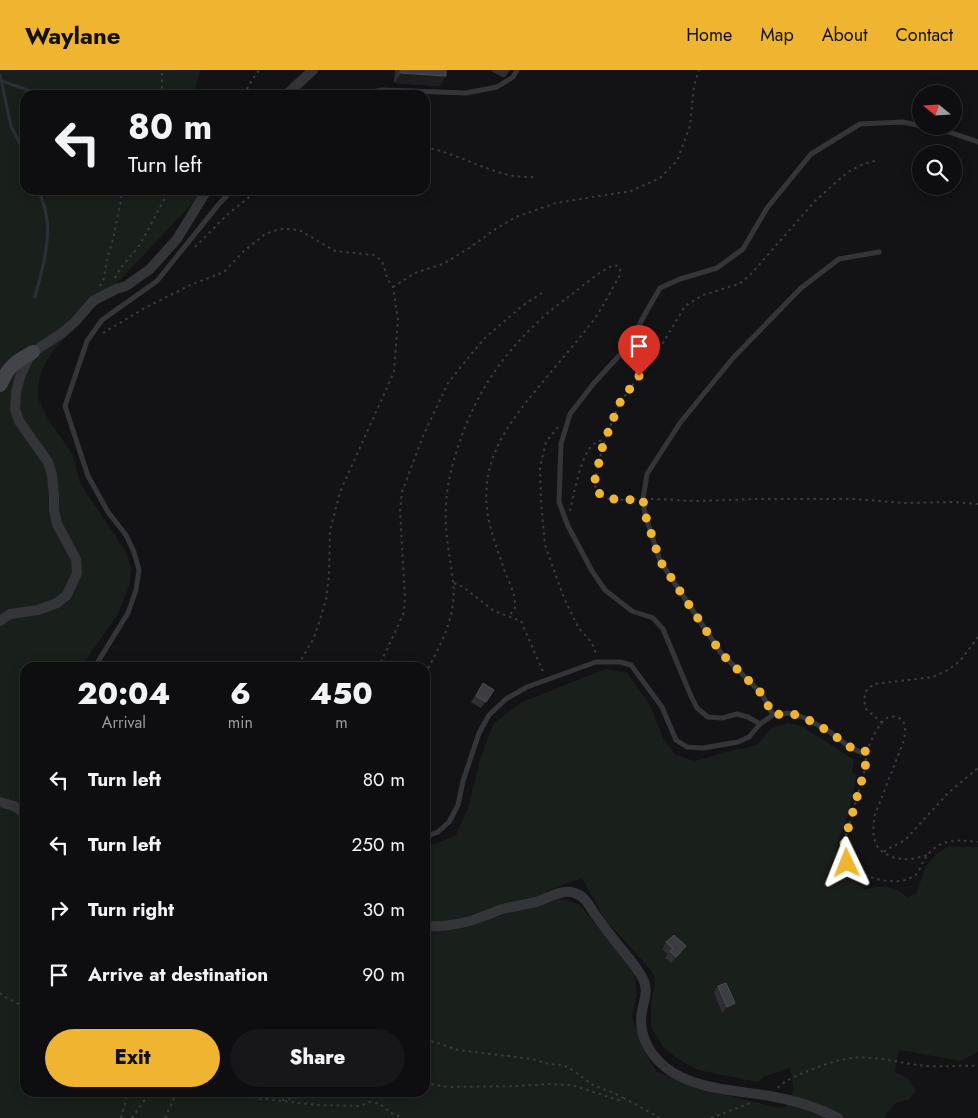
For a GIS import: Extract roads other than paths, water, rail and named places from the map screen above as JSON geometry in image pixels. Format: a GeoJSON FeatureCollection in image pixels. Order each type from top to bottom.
{"type":"FeatureCollection","features":[{"type":"Feature","properties":{"kind":"street"},"geometry":{"type":"LineString","coordinates":[[291,90],[313,70]]}},
{"type":"Feature","properties":{"kind":"street"},"geometry":{"type":"LineString","coordinates":[[0,385],[15,362],[62,333],[75,322],[93,301],[126,286],[150,269],[177,239],[204,195]]}},
{"type":"Feature","properties":{"kind":"street"},"geometry":{"type":"LineString","coordinates":[[0,621],[10,614],[38,610],[57,603],[67,595],[77,573],[76,559],[57,524],[54,510],[52,475],[48,462],[19,421],[15,408],[20,376],[33,352]]}},
{"type":"Feature","properties":{"kind":"street"},"geometry":{"type":"LineString","coordinates":[[0,802],[14,806],[20,810]]}},
{"type":"Feature","properties":{"kind":"street"},"geometry":{"type":"LineString","coordinates":[[430,926],[465,923],[500,910],[538,901],[564,892],[582,896],[644,980],[646,989],[642,1012],[642,1032],[649,1050],[667,1068],[702,1085],[797,1102],[838,1118]]}},
{"type":"Feature","properties":{"kind":"lane"},"geometry":{"type":"LineString","coordinates":[[430,92],[466,93],[497,87],[513,77],[518,70]]}},
{"type":"Feature","properties":{"kind":"lane"},"geometry":{"type":"LineString","coordinates":[[760,724],[748,717],[737,714],[722,718],[708,717],[697,708],[663,629],[653,618],[632,611],[606,590],[592,572],[568,526],[559,502],[561,444],[570,414],[594,383],[628,345],[660,288],[680,279],[717,268],[743,249],[767,208],[811,154],[860,124],[902,122],[912,124]]}},
{"type":"Feature","properties":{"kind":"lane"},"geometry":{"type":"LineString","coordinates":[[958,135],[978,142]]}},
{"type":"Feature","properties":{"kind":"lane"},"geometry":{"type":"LineString","coordinates":[[98,662],[128,613],[136,590],[139,570],[134,552],[126,535],[108,512],[88,476],[65,406],[87,341],[102,320],[157,281],[227,195]]}},
{"type":"Feature","properties":{"kind":"lane"},"geometry":{"type":"LineString","coordinates":[[773,715],[762,694],[721,653],[660,561],[645,514],[643,499],[647,474],[680,423],[733,358],[801,288],[839,259],[879,252]]}},
{"type":"Feature","properties":{"kind":"lane"},"geometry":{"type":"LineString","coordinates":[[430,835],[438,832],[449,822],[458,805],[463,781],[479,733],[489,715],[506,699],[527,687],[596,662],[620,662],[631,665],[662,707],[676,740],[687,747],[703,748],[738,742],[749,737],[760,724],[773,715],[790,713],[805,718],[860,752],[867,751]]}},
{"type":"Feature","properties":{"kind":"waterway"},"geometry":{"type":"LineString","coordinates":[[0,75],[11,126],[20,144]]}},
{"type":"Feature","properties":{"kind":"waterway"},"geometry":{"type":"LineString","coordinates":[[2,81],[28,90]]}},
{"type":"Feature","properties":{"kind":"waterway"},"geometry":{"type":"LineString","coordinates":[[35,297],[44,259],[48,229],[41,195]]}}]}
